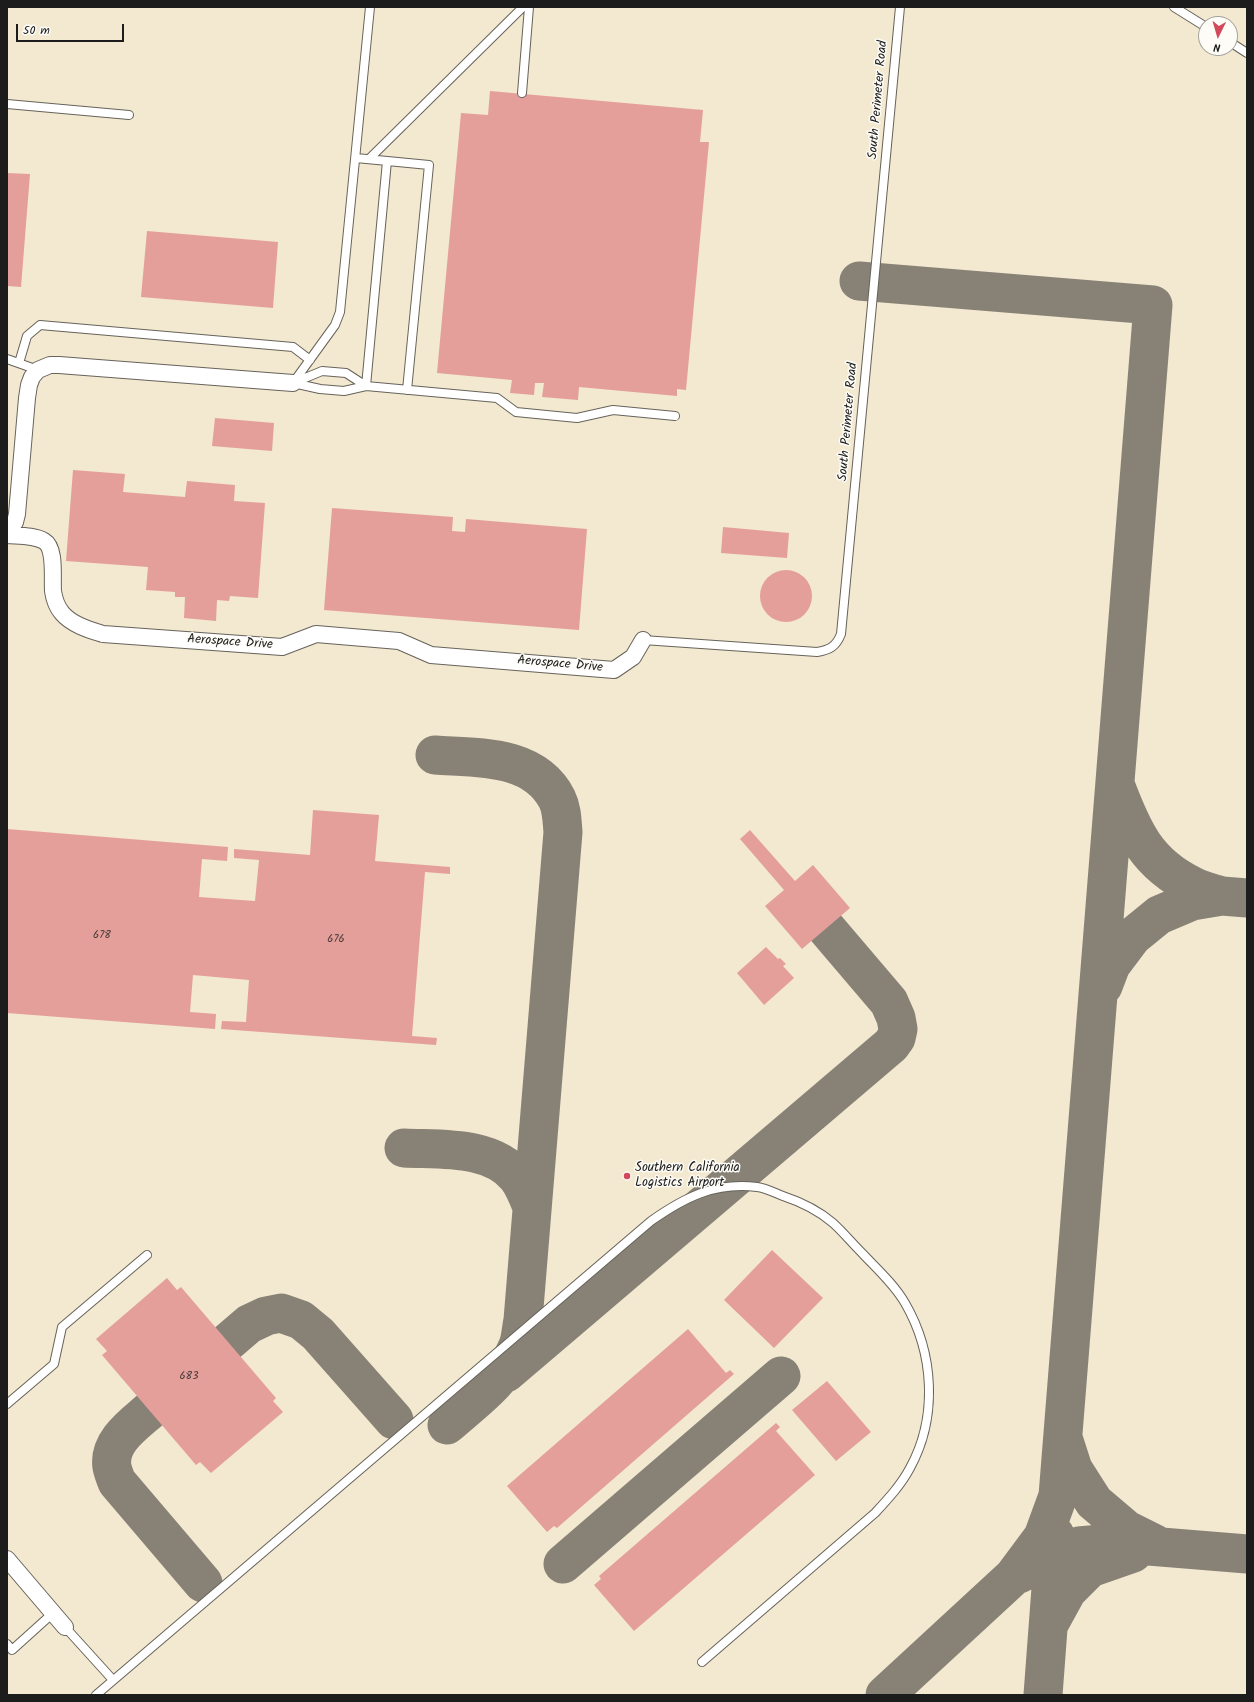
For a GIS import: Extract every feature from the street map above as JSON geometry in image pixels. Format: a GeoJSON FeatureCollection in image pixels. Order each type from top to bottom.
{"type":"FeatureCollection","features":[{"type":"Feature","properties":{"kind":"street"},"geometry":{"type":"LineString","coordinates":[[7,534],[15,522],[17,514],[27,398],[32,377],[38,370],[50,365],[59,365],[293,383]]}},
{"type":"Feature","properties":{"kind":"street","name":"Aerospace Drive"},"geometry":{"type":"LineString","coordinates":[[7,534],[43,540],[48,545],[52,554],[53,592],[56,602],[63,614],[74,622],[88,629],[103,634],[282,647],[316,634],[399,641],[431,655],[614,670],[633,656],[644,640]]}},
{"type":"Feature","properties":{"kind":"street"},"geometry":{"type":"LineString","coordinates":[[7,1559],[65,1627]]}},
{"type":"Feature","properties":{"kind":"lane"},"geometry":{"type":"LineString","coordinates":[[293,383],[335,325],[340,312],[370,7]]}},
{"type":"Feature","properties":{"kind":"lane"},"geometry":{"type":"LineString","coordinates":[[369,159],[523,7]]}},
{"type":"Feature","properties":{"kind":"lane"},"geometry":{"type":"LineString","coordinates":[[522,93],[529,7]]}},
{"type":"Feature","properties":{"kind":"lane","name":"South Perimeter Road"},"geometry":{"type":"LineString","coordinates":[[644,640],[817,652],[828,650],[838,643],[842,626],[900,7]]}},
{"type":"Feature","properties":{"kind":"lane"},"geometry":{"type":"LineString","coordinates":[[1174,7],[1198,22]]}},
{"type":"Feature","properties":{"kind":"lane"},"geometry":{"type":"LineString","coordinates":[[1238,47],[1247,53]]}},
{"type":"Feature","properties":{"kind":"lane"},"geometry":{"type":"LineString","coordinates":[[7,104],[129,115]]}},
{"type":"Feature","properties":{"kind":"lane"},"geometry":{"type":"LineString","coordinates":[[356,158],[429,165],[407,390]]}},
{"type":"Feature","properties":{"kind":"lane"},"geometry":{"type":"LineString","coordinates":[[366,386],[387,161]]}},
{"type":"Feature","properties":{"kind":"lane"},"geometry":{"type":"LineString","coordinates":[[19,363],[27,336],[40,324],[293,347],[310,360]]}},
{"type":"Feature","properties":{"kind":"lane"},"geometry":{"type":"LineString","coordinates":[[7,359],[38,370]]}},
{"type":"Feature","properties":{"kind":"lane"},"geometry":{"type":"LineString","coordinates":[[293,383],[322,371],[346,374],[366,386]]}},
{"type":"Feature","properties":{"kind":"lane"},"geometry":{"type":"LineString","coordinates":[[293,383],[320,389],[344,391],[366,386],[497,398],[516,412],[577,418],[613,410],[675,416]]}},
{"type":"Feature","properties":{"kind":"lane"},"geometry":{"type":"LineString","coordinates":[[96,1695],[651,1221],[673,1206],[701,1192],[726,1186],[758,1187],[813,1208],[833,1223],[893,1285],[906,1304],[917,1330],[927,1363],[930,1393],[928,1418],[921,1441],[910,1468],[894,1493],[875,1513],[702,1662]]}},
{"type":"Feature","properties":{"kind":"lane"},"geometry":{"type":"LineString","coordinates":[[7,1404],[54,1364],[62,1327],[147,1255]]}},
{"type":"Feature","properties":{"kind":"lane"},"geometry":{"type":"LineString","coordinates":[[7,1644],[12,1650],[53,1613]]}},
{"type":"Feature","properties":{"kind":"lane"},"geometry":{"type":"LineString","coordinates":[[65,1627],[113,1680]]}},
{"type":"Feature","properties":{"kind":"building"},"geometry":{"type":"Polygon","coordinates":[[[490,91],[703,110],[700,142],[709,142],[686,390],[677,389],[677,396],[579,387],[578,400],[542,397],[544,383],[535,383],[534,395],[510,393],[512,380],[437,373],[461,113],[488,115],[490,91]]]}},
{"type":"Feature","properties":{"kind":"building"},"geometry":{"type":"Polygon","coordinates":[[[7,173],[30,174],[21,287],[7,286],[7,173]]]}},
{"type":"Feature","properties":{"kind":"building"},"geometry":{"type":"Polygon","coordinates":[[[147,231],[278,242],[273,308],[141,297],[147,231]]]}},
{"type":"Feature","properties":{"kind":"building"},"geometry":{"type":"Polygon","coordinates":[[[215,418],[274,423],[272,451],[212,446],[215,418]]]}},
{"type":"Feature","properties":{"kind":"building"},"geometry":{"type":"Polygon","coordinates":[[[73,470],[125,474],[123,492],[185,497],[187,481],[235,485],[234,501],[265,503],[258,598],[230,596],[229,601],[217,600],[216,621],[184,618],[185,597],[175,597],[175,592],[146,590],[148,567],[66,561],[73,470]]]}},
{"type":"Feature","properties":{"kind":"building"},"geometry":{"type":"Polygon","coordinates":[[[332,508],[453,517],[452,531],[465,532],[466,519],[587,529],[579,630],[324,610],[332,508]]]}},
{"type":"Feature","properties":{"kind":"building"},"geometry":{"type":"Polygon","coordinates":[[[723,527],[789,533],[787,558],[721,553],[723,527]]]}},
{"type":"Feature","properties":{"kind":"building"},"geometry":{"type":"Polygon","coordinates":[[[781,570],[791,570],[800,574],[808,582],[812,591],[812,601],[808,610],[800,618],[791,622],[781,622],[772,618],[764,610],[760,601],[760,591],[764,582],[772,574],[781,570]]]}},
{"type":"Feature","properties":{"kind":"building"},"geometry":{"type":"Polygon","coordinates":[[[313,810],[379,815],[375,861],[450,867],[450,874],[425,872],[412,1036],[437,1038],[436,1045],[221,1029],[222,1021],[246,1022],[249,980],[193,975],[190,1012],[216,1014],[215,1029],[7,1013],[7,829],[228,847],[227,861],[202,859],[199,897],[255,901],[259,860],[234,858],[234,849],[310,855],[313,810]]]}},
{"type":"Feature","properties":{"kind":"building"},"geometry":{"type":"Polygon","coordinates":[[[750,830],[795,881],[813,865],[850,908],[802,949],[765,906],[784,890],[740,839],[750,830]]]}},
{"type":"Feature","properties":{"kind":"building"},"geometry":{"type":"Polygon","coordinates":[[[766,947],[778,959],[780,958],[786,964],[783,966],[794,978],[764,1005],[737,973],[766,947]]]}},
{"type":"Feature","properties":{"kind":"building"},"geometry":{"type":"Polygon","coordinates":[[[772,1250],[823,1298],[774,1348],[724,1300],[772,1250]]]}},
{"type":"Feature","properties":{"kind":"building"},"geometry":{"type":"Polygon","coordinates":[[[167,1278],[177,1290],[181,1287],[276,1398],[273,1401],[283,1412],[211,1473],[200,1462],[196,1465],[102,1355],[107,1351],[96,1339],[167,1278]]]}},
{"type":"Feature","properties":{"kind":"building"},"geometry":{"type":"Polygon","coordinates":[[[688,1329],[726,1373],[730,1370],[734,1374],[557,1528],[554,1526],[547,1532],[507,1486],[688,1329]]]}},
{"type":"Feature","properties":{"kind":"building"},"geometry":{"type":"Polygon","coordinates":[[[827,1381],[871,1432],[836,1461],[792,1410],[827,1381]]]}},
{"type":"Feature","properties":{"kind":"building"},"geometry":{"type":"Polygon","coordinates":[[[776,1423],[780,1427],[776,1431],[815,1475],[634,1631],[594,1585],[601,1579],[599,1576],[776,1423]]]}},
{"type":"Feature","properties":{"kind":"taxiway"},"geometry":{"type":"LineString","coordinates":[[859,281],[1153,305],[1058,1496],[1043,1537],[1014,1576],[885,1695]]}},
{"type":"Feature","properties":{"kind":"taxiway"},"geometry":{"type":"LineString","coordinates":[[435,755],[486,758],[503,761],[519,766],[534,774],[547,784],[557,799],[561,811],[563,832],[523,1320],[520,1338],[511,1360],[496,1381],[447,1425]]}},
{"type":"Feature","properties":{"kind":"taxiway"},"geometry":{"type":"LineString","coordinates":[[1116,787],[1136,832],[1153,857],[1164,868],[1177,877],[1200,889],[1222,896]]}},
{"type":"Feature","properties":{"kind":"taxiway"},"geometry":{"type":"LineString","coordinates":[[1103,986],[1111,965],[1132,937],[1159,915],[1192,901],[1222,896],[1247,898]]}},
{"type":"Feature","properties":{"kind":"taxiway"},"geometry":{"type":"LineString","coordinates":[[506,1373],[891,1045],[896,1038],[898,1029],[896,1018],[889,1002],[826,928]]}},
{"type":"Feature","properties":{"kind":"taxiway"},"geometry":{"type":"LineString","coordinates":[[404,1148],[464,1151],[493,1159],[506,1167],[517,1177],[524,1188],[532,1207]]}},
{"type":"Feature","properties":{"kind":"taxiway"},"geometry":{"type":"LineString","coordinates":[[228,1342],[249,1324],[266,1316],[281,1313],[301,1320],[318,1334],[394,1420]]}},
{"type":"Feature","properties":{"kind":"taxiway"},"geometry":{"type":"LineString","coordinates":[[563,1564],[781,1376]]}},
{"type":"Feature","properties":{"kind":"taxiway"},"geometry":{"type":"LineString","coordinates":[[149,1411],[129,1428],[118,1442],[112,1458],[113,1473],[117,1482],[203,1583]]}},
{"type":"Feature","properties":{"kind":"taxiway"},"geometry":{"type":"LineString","coordinates":[[1064,1441],[1073,1469],[1094,1502],[1127,1530],[1155,1544]]}},
{"type":"Feature","properties":{"kind":"taxiway"},"geometry":{"type":"LineString","coordinates":[[1043,1695],[1055,1535]]}},
{"type":"Feature","properties":{"kind":"taxiway"},"geometry":{"type":"LineString","coordinates":[[1019,1574],[1053,1556],[1079,1546],[1112,1543],[1247,1554]]}},
{"type":"Feature","properties":{"kind":"taxiway"},"geometry":{"type":"LineString","coordinates":[[1050,1622],[1067,1591],[1090,1568],[1133,1553]]}},
{"type":"Feature","properties":{"kind":"place","name":"Southern California Logistics Airport"},"geometry":{"type":"Point","coordinates":[627,1176]}}]}
